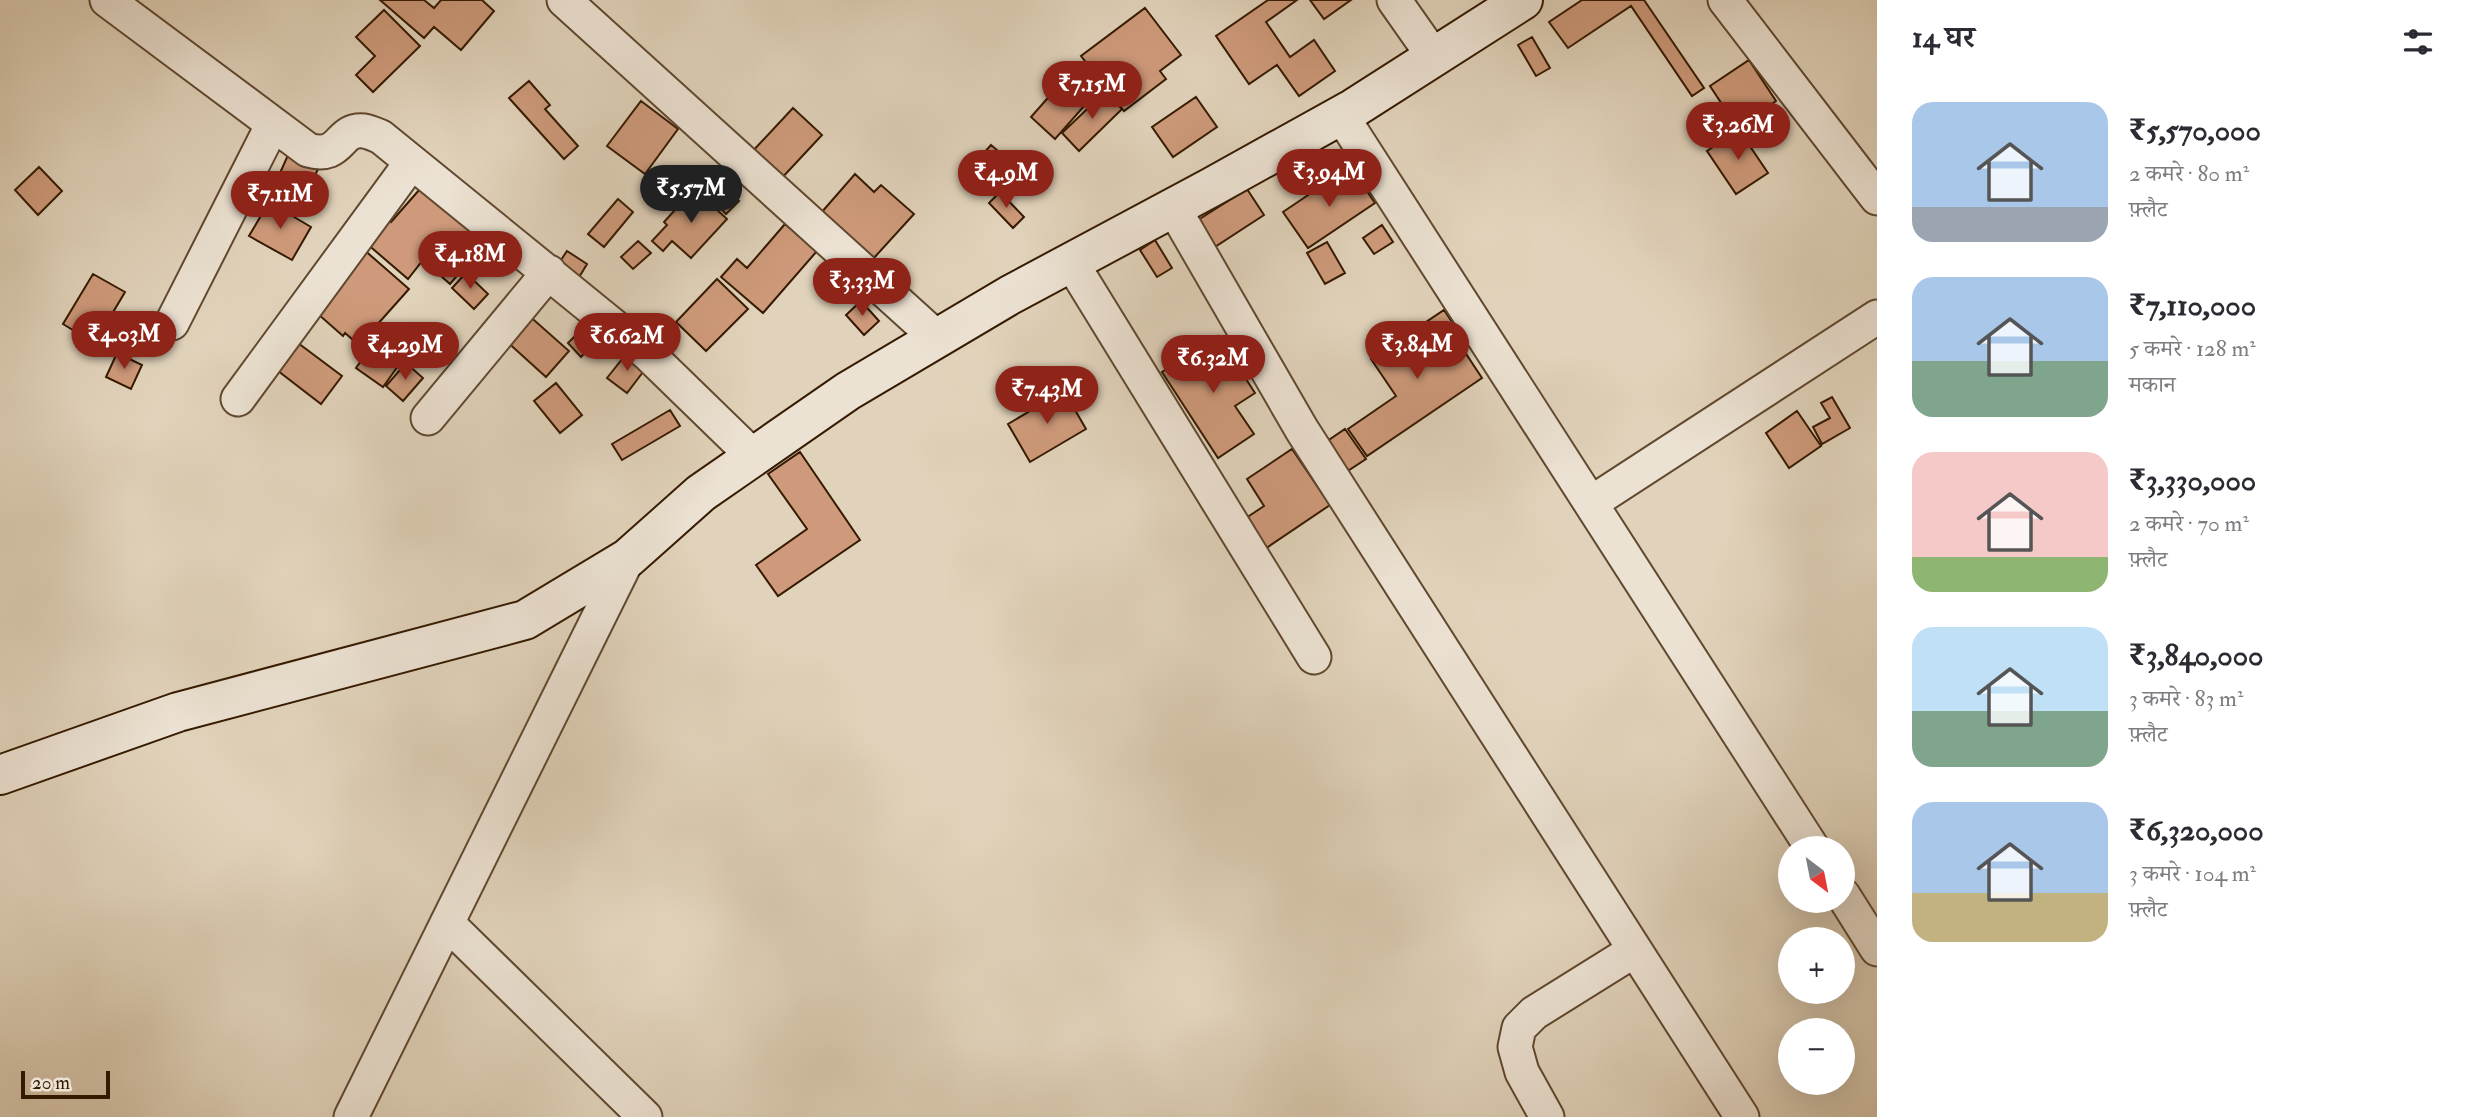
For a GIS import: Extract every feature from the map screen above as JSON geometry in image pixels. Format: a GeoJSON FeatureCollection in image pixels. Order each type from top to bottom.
{"type":"FeatureCollection","features":[{"type":"Feature","properties":{"kind":"street"},"geometry":{"type":"LineString","coordinates":[[107,0],[308,150],[330,152],[349,133],[364,131],[381,137],[648,354],[754,457]]}},
{"type":"Feature","properties":{"kind":"street"},"geometry":{"type":"LineString","coordinates":[[564,0],[937,338]]}},
{"type":"Feature","properties":{"kind":"street"},"geometry":{"type":"LineString","coordinates":[[1394,0],[1434,57]]}},
{"type":"Feature","properties":{"kind":"street"},"geometry":{"type":"LineString","coordinates":[[0,775],[178,712],[525,620],[628,558],[702,493],[848,391],[1071,262],[1341,115],[1523,0]]}},
{"type":"Feature","properties":{"kind":"street"},"geometry":{"type":"LineString","coordinates":[[1725,0],[1877,198]]}},
{"type":"Feature","properties":{"kind":"street"},"geometry":{"type":"LineString","coordinates":[[1341,115],[1805,836]]}},
{"type":"Feature","properties":{"kind":"street"},"geometry":{"type":"LineString","coordinates":[[172,323],[273,124]]}},
{"type":"Feature","properties":{"kind":"street"},"geometry":{"type":"LineString","coordinates":[[238,399],[411,163]]}},
{"type":"Feature","properties":{"kind":"street"},"geometry":{"type":"LineString","coordinates":[[1173,206],[1302,430],[1742,1117]]}},
{"type":"Feature","properties":{"kind":"street"},"geometry":{"type":"LineString","coordinates":[[1071,262],[1314,657]]}},
{"type":"Feature","properties":{"kind":"street"},"geometry":{"type":"LineString","coordinates":[[428,418],[549,272]]}},
{"type":"Feature","properties":{"kind":"street"},"geometry":{"type":"LineString","coordinates":[[1591,503],[1877,317]]}},
{"type":"Feature","properties":{"kind":"street"},"geometry":{"type":"LineString","coordinates":[[351,1117],[628,558]]}},
{"type":"Feature","properties":{"kind":"street"},"geometry":{"type":"LineString","coordinates":[[1855,914],[1877,948]]}},
{"type":"Feature","properties":{"kind":"street"},"geometry":{"type":"LineString","coordinates":[[447,923],[645,1117]]}},
{"type":"Feature","properties":{"kind":"street"},"geometry":{"type":"LineString","coordinates":[[1547,1117],[1522,1072],[1515,1047],[1519,1028],[1534,1013],[1635,950]]}},
{"type":"Feature","properties":{"kind":"building"},"geometry":{"type":"Polygon","coordinates":[[[380,0],[424,0],[434,8],[441,0],[482,0],[494,11],[461,50],[434,27],[424,38],[380,0]]]}},
{"type":"Feature","properties":{"kind":"building"},"geometry":{"type":"Polygon","coordinates":[[[1268,0],[1297,0],[1266,22],[1290,57],[1314,40],[1335,71],[1299,96],[1277,65],[1249,84],[1216,36],[1268,0]]]}},
{"type":"Feature","properties":{"kind":"building"},"geometry":{"type":"Polygon","coordinates":[[[1310,0],[1351,0],[1324,19],[1310,0]]]}},
{"type":"Feature","properties":{"kind":"building"},"geometry":{"type":"Polygon","coordinates":[[[1582,0],[1644,0],[1704,88],[1692,96],[1631,6],[1568,48],[1549,22],[1582,0]]]}},
{"type":"Feature","properties":{"kind":"building"},"geometry":{"type":"Polygon","coordinates":[[[1145,8],[1181,55],[1160,71],[1166,79],[1124,111],[1081,56],[1145,8]]]}},
{"type":"Feature","properties":{"kind":"building"},"geometry":{"type":"Polygon","coordinates":[[[384,10],[420,46],[373,92],[356,75],[375,56],[356,37],[384,10]]]}},
{"type":"Feature","properties":{"kind":"building"},"geometry":{"type":"Polygon","coordinates":[[[1532,37],[1550,68],[1536,76],[1518,45],[1532,37]]]}},
{"type":"Feature","properties":{"kind":"building"},"geometry":{"type":"Polygon","coordinates":[[[1749,60],[1776,101],[1737,127],[1710,86],[1749,60]]]}},
{"type":"Feature","properties":{"kind":"building"},"geometry":{"type":"Polygon","coordinates":[[[1076,66],[1100,88],[1055,139],[1031,117],[1076,66]]]}},
{"type":"Feature","properties":{"kind":"building"},"geometry":{"type":"Polygon","coordinates":[[[529,81],[550,105],[545,109],[578,146],[564,159],[509,98],[529,81]]]}},
{"type":"Feature","properties":{"kind":"building"},"geometry":{"type":"Polygon","coordinates":[[[1105,92],[1122,109],[1079,151],[1062,133],[1105,92]]]}},
{"type":"Feature","properties":{"kind":"building"},"geometry":{"type":"Polygon","coordinates":[[[1196,97],[1217,127],[1173,157],[1152,127],[1196,97]]]}},
{"type":"Feature","properties":{"kind":"building"},"geometry":{"type":"Polygon","coordinates":[[[641,101],[678,129],[645,174],[607,146],[641,101]]]}},
{"type":"Feature","properties":{"kind":"building"},"geometry":{"type":"Polygon","coordinates":[[[793,108],[822,135],[779,181],[750,154],[793,108]]]}},
{"type":"Feature","properties":{"kind":"building"},"geometry":{"type":"Polygon","coordinates":[[[1739,130],[1768,173],[1736,194],[1707,151],[1739,130]]]}},
{"type":"Feature","properties":{"kind":"building"},"geometry":{"type":"Polygon","coordinates":[[[991,145],[1011,162],[996,179],[976,162],[991,145]]]}},
{"type":"Feature","properties":{"kind":"building"},"geometry":{"type":"Polygon","coordinates":[[[288,155],[318,169],[301,205],[272,191],[288,155]]]}},
{"type":"Feature","properties":{"kind":"building"},"geometry":{"type":"Polygon","coordinates":[[[39,167],[62,191],[38,215],[15,190],[39,167]]]}},
{"type":"Feature","properties":{"kind":"building"},"geometry":{"type":"Polygon","coordinates":[[[1353,171],[1375,203],[1308,248],[1283,212],[1320,187],[1323,191],[1353,171]]]}},
{"type":"Feature","properties":{"kind":"building"},"geometry":{"type":"Polygon","coordinates":[[[855,174],[874,192],[881,185],[914,214],[873,259],[821,213],[855,174]]]}},
{"type":"Feature","properties":{"kind":"building"},"geometry":{"type":"Polygon","coordinates":[[[715,177],[739,201],[726,214],[702,190],[715,177]]]}},
{"type":"Feature","properties":{"kind":"building"},"geometry":{"type":"Polygon","coordinates":[[[427,181],[491,236],[450,284],[423,260],[408,279],[366,243],[387,218],[391,222],[427,181]]]}},
{"type":"Feature","properties":{"kind":"building"},"geometry":{"type":"Polygon","coordinates":[[[694,189],[727,219],[691,258],[672,241],[663,251],[652,241],[667,225],[664,222],[694,189]]]}},
{"type":"Feature","properties":{"kind":"building"},"geometry":{"type":"Polygon","coordinates":[[[1247,189],[1264,215],[1204,254],[1187,227],[1247,189]]]}},
{"type":"Feature","properties":{"kind":"building"},"geometry":{"type":"Polygon","coordinates":[[[1000,192],[1024,217],[1013,228],[989,203],[1000,192]]]}},
{"type":"Feature","properties":{"kind":"building"},"geometry":{"type":"Polygon","coordinates":[[[618,199],[633,212],[604,247],[588,234],[618,199]]]}},
{"type":"Feature","properties":{"kind":"building"},"geometry":{"type":"Polygon","coordinates":[[[269,202],[311,227],[292,260],[249,236],[269,202]]]}},
{"type":"Feature","properties":{"kind":"building"},"geometry":{"type":"Polygon","coordinates":[[[785,224],[817,251],[763,313],[721,277],[737,259],[747,268],[785,224]]]}},
{"type":"Feature","properties":{"kind":"building"},"geometry":{"type":"Polygon","coordinates":[[[1382,225],[1393,242],[1374,254],[1363,238],[1382,225]]]}},
{"type":"Feature","properties":{"kind":"building"},"geometry":{"type":"Polygon","coordinates":[[[1155,240],[1172,268],[1157,277],[1140,250],[1155,240]]]}},
{"type":"Feature","properties":{"kind":"building"},"geometry":{"type":"Polygon","coordinates":[[[638,241],[651,253],[633,269],[621,257],[638,241]]]}},
{"type":"Feature","properties":{"kind":"building"},"geometry":{"type":"Polygon","coordinates":[[[1327,242],[1345,273],[1325,284],[1307,253],[1327,242]]]}},
{"type":"Feature","properties":{"kind":"building"},"geometry":{"type":"Polygon","coordinates":[[[362,248],[409,289],[359,345],[345,333],[343,336],[310,307],[362,248]]]}},
{"type":"Feature","properties":{"kind":"building"},"geometry":{"type":"Polygon","coordinates":[[[567,251],[587,264],[578,279],[557,266],[567,251]]]}},
{"type":"Feature","properties":{"kind":"building"},"geometry":{"type":"Polygon","coordinates":[[[466,273],[488,294],[474,309],[452,288],[466,273]]]}},
{"type":"Feature","properties":{"kind":"building"},"geometry":{"type":"Polygon","coordinates":[[[93,274],[125,292],[106,324],[88,313],[76,332],[63,324],[93,274]]]}},
{"type":"Feature","properties":{"kind":"building"},"geometry":{"type":"Polygon","coordinates":[[[717,279],[748,309],[706,351],[676,322],[717,279]]]}},
{"type":"Feature","properties":{"kind":"building"},"geometry":{"type":"Polygon","coordinates":[[[861,301],[879,321],[864,335],[846,315],[861,301]]]}},
{"type":"Feature","properties":{"kind":"building"},"geometry":{"type":"Polygon","coordinates":[[[1444,310],[1458,331],[1453,334],[1482,378],[1367,456],[1348,429],[1396,396],[1371,359],[1444,310]]]}},
{"type":"Feature","properties":{"kind":"building"},"geometry":{"type":"Polygon","coordinates":[[[526,313],[569,351],[546,377],[504,339],[526,313]]]}},
{"type":"Feature","properties":{"kind":"building"},"geometry":{"type":"Polygon","coordinates":[[[589,322],[602,335],[581,357],[568,343],[589,322]]]}},
{"type":"Feature","properties":{"kind":"building"},"geometry":{"type":"Polygon","coordinates":[[[1218,336],[1255,393],[1235,406],[1254,434],[1218,458],[1162,372],[1218,336]]]}},
{"type":"Feature","properties":{"kind":"building"},"geometry":{"type":"Polygon","coordinates":[[[294,340],[342,376],[321,404],[273,367],[294,340]]]}},
{"type":"Feature","properties":{"kind":"building"},"geometry":{"type":"Polygon","coordinates":[[[376,340],[403,359],[383,387],[356,368],[376,340]]]}},
{"type":"Feature","properties":{"kind":"building"},"geometry":{"type":"Polygon","coordinates":[[[117,353],[142,365],[131,389],[106,377],[117,353]]]}},
{"type":"Feature","properties":{"kind":"building"},"geometry":{"type":"Polygon","coordinates":[[[627,353],[646,368],[627,393],[607,378],[627,353]]]}},
{"type":"Feature","properties":{"kind":"building"},"geometry":{"type":"Polygon","coordinates":[[[406,363],[423,378],[403,401],[386,386],[406,363]]]}},
{"type":"Feature","properties":{"kind":"building"},"geometry":{"type":"Polygon","coordinates":[[[556,383],[582,415],[560,433],[534,401],[556,383]]]}},
{"type":"Feature","properties":{"kind":"building"},"geometry":{"type":"Polygon","coordinates":[[[1064,391],[1086,429],[1030,462],[1008,424],[1064,391]]]}},
{"type":"Feature","properties":{"kind":"building"},"geometry":{"type":"Polygon","coordinates":[[[1832,397],[1850,428],[1822,444],[1813,427],[1830,418],[1821,403],[1832,397]]]}},
{"type":"Feature","properties":{"kind":"building"},"geometry":{"type":"Polygon","coordinates":[[[670,410],[680,426],[622,460],[612,444],[670,410]]]}},
{"type":"Feature","properties":{"kind":"building"},"geometry":{"type":"Polygon","coordinates":[[[1797,411],[1821,446],[1789,468],[1766,433],[1797,411]]]}},
{"type":"Feature","properties":{"kind":"building"},"geometry":{"type":"Polygon","coordinates":[[[1345,429],[1366,459],[1343,474],[1323,444],[1345,429]]]}},
{"type":"Feature","properties":{"kind":"building"},"geometry":{"type":"Polygon","coordinates":[[[1292,449],[1330,505],[1259,553],[1240,522],[1264,506],[1247,479],[1292,449]]]}},
{"type":"Feature","properties":{"kind":"building"},"geometry":{"type":"Polygon","coordinates":[[[800,452],[860,540],[778,596],[756,565],[807,529],[768,474],[800,452]]]}}]}
